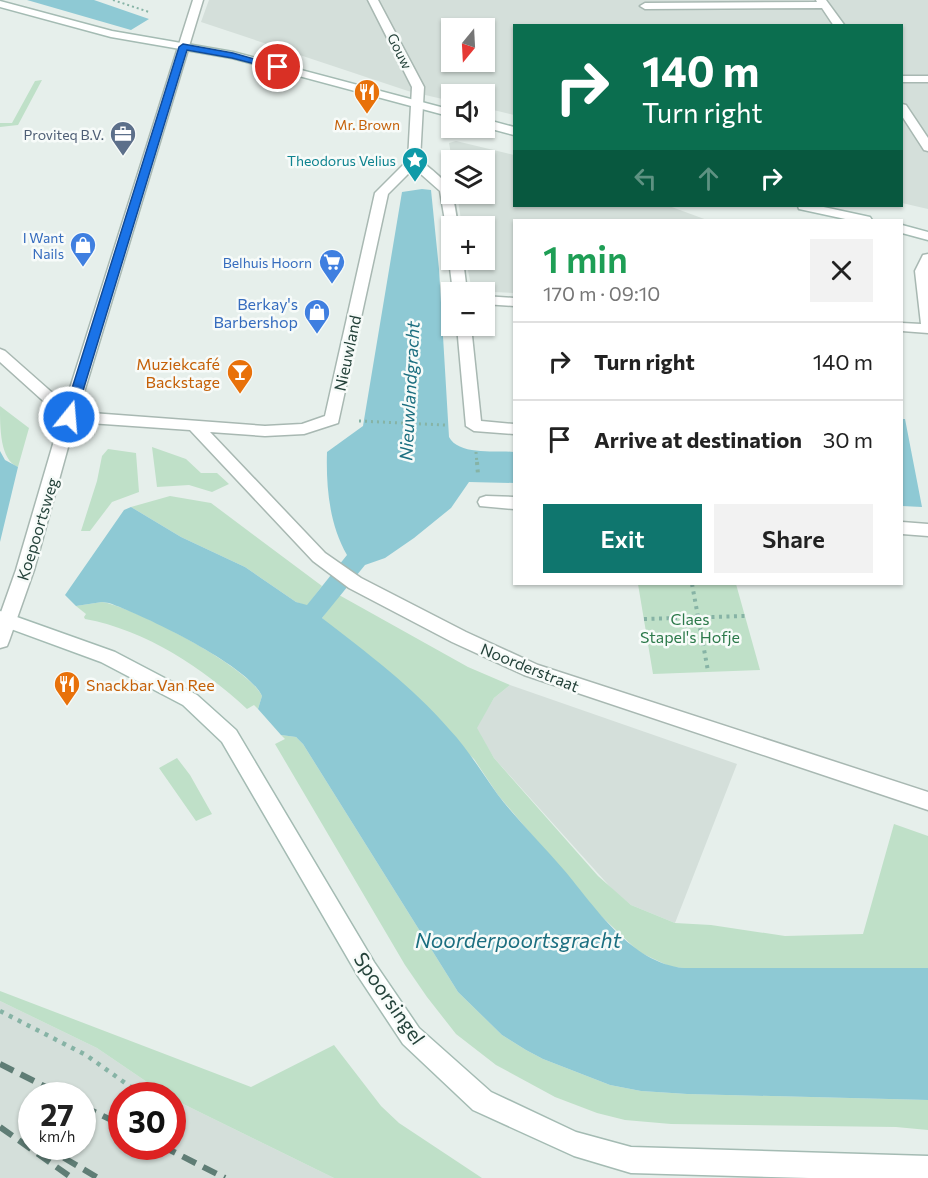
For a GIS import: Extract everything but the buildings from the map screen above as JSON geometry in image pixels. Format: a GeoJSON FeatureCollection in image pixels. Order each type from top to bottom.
{"type":"FeatureCollection","features":[{"type":"Feature","properties":{"kind":"street","name":"Koepoortsweg"},"geometry":{"type":"LineString","coordinates":[[3,627],[46,501],[69,417],[198,0]]}},
{"type":"Feature","properties":{"kind":"street","name":"Gouw"},"geometry":{"type":"LineString","coordinates":[[373,0],[418,87],[416,105]]}},
{"type":"Feature","properties":{"kind":"street"},"geometry":{"type":"LineString","coordinates":[[645,6],[823,2],[839,24]]}},
{"type":"Feature","properties":{"kind":"street"},"geometry":{"type":"LineString","coordinates":[[0,4],[79,27],[233,55],[441,111]]}},
{"type":"Feature","properties":{"kind":"street"},"geometry":{"type":"LineString","coordinates":[[903,79],[928,79]]}},
{"type":"Feature","properties":{"kind":"street"},"geometry":{"type":"LineString","coordinates":[[416,105],[414,161],[446,191],[450,216]]}},
{"type":"Feature","properties":{"kind":"street"},"geometry":{"type":"LineString","coordinates":[[903,110],[928,147]]}},
{"type":"Feature","properties":{"kind":"street"},"geometry":{"type":"LineString","coordinates":[[495,126],[513,131]]}},
{"type":"Feature","properties":{"kind":"street","name":"Nieuwland"},"geometry":{"type":"LineString","coordinates":[[194,425],[265,431],[304,429],[332,419],[382,193],[414,161]]}},
{"type":"Feature","properties":{"kind":"street"},"geometry":{"type":"LineString","coordinates":[[808,207],[861,219]]}},
{"type":"Feature","properties":{"kind":"street"},"geometry":{"type":"LineString","coordinates":[[903,229],[928,236]]}},
{"type":"Feature","properties":{"kind":"street"},"geometry":{"type":"LineString","coordinates":[[903,327],[928,327],[922,271],[928,258]]}},
{"type":"Feature","properties":{"kind":"street"},"geometry":{"type":"LineString","coordinates":[[495,301],[513,302]]}},
{"type":"Feature","properties":{"kind":"street"},"geometry":{"type":"LineString","coordinates":[[465,336],[474,426],[513,429]]}},
{"type":"Feature","properties":{"kind":"street"},"geometry":{"type":"LineString","coordinates":[[0,354],[69,417],[194,425]]}},
{"type":"Feature","properties":{"kind":"street","name":"Noorderstraat"},"geometry":{"type":"LineString","coordinates":[[194,425],[319,557],[355,583],[459,637],[531,670],[928,801]]}},
{"type":"Feature","properties":{"kind":"street"},"geometry":{"type":"LineString","coordinates":[[486,502],[513,503]]}},
{"type":"Feature","properties":{"kind":"street"},"geometry":{"type":"LineString","coordinates":[[903,528],[928,530]]}},
{"type":"Feature","properties":{"kind":"street","name":"Spoorsingel"},"geometry":{"type":"LineString","coordinates":[[3,627],[119,662],[190,700],[229,736],[366,969],[411,1036],[482,1101],[574,1144],[631,1161],[928,1169]]}},
{"type":"Feature","properties":{"kind":"path"},"geometry":{"type":"LineString","coordinates":[[361,421],[452,425]]}},
{"type":"Feature","properties":{"kind":"path"},"geometry":{"type":"LineString","coordinates":[[476,451],[479,482]]}},
{"type":"Feature","properties":{"kind":"path"},"geometry":{"type":"LineString","coordinates":[[692,585],[708,671]]}},
{"type":"Feature","properties":{"kind":"path"},"geometry":{"type":"LineString","coordinates":[[644,619],[745,616]]}},
{"type":"Feature","properties":{"kind":"path"},"geometry":{"type":"LineString","coordinates":[[0,1011],[86,1055],[124,1082]]}},
{"type":"Feature","properties":{"kind":"shaded area"},"geometry":{"type":"Polygon","coordinates":[[[209,0],[928,0],[928,209],[903,203],[903,24],[513,24],[513,115],[495,110],[495,84],[441,84],[441,99],[408,91],[201,22],[209,0]]]}},
{"type":"Feature","properties":{"kind":"shaded area"},"geometry":{"type":"Polygon","coordinates":[[[456,141],[493,150],[450,150],[449,143],[456,141]]]}},
{"type":"Feature","properties":{"kind":"shaded area"},"geometry":{"type":"Polygon","coordinates":[[[495,150],[513,155],[513,207],[672,207],[704,219],[513,219],[513,293],[495,292],[495,282],[470,282],[468,270],[495,270],[495,216],[460,216],[459,204],[495,204],[495,150]]]}},
{"type":"Feature","properties":{"kind":"shaded area"},"geometry":{"type":"Polygon","coordinates":[[[510,685],[737,764],[675,923],[631,905],[613,890],[494,758],[476,728],[494,698],[510,685]]]}},
{"type":"Feature","properties":{"kind":"shaded area"},"geometry":{"type":"Polygon","coordinates":[[[0,1001],[97,1048],[147,1082],[108,1082],[108,1160],[186,1160],[186,1105],[334,1178],[0,1178],[0,1001]]]}},
{"type":"Feature","properties":{"kind":"green space"},"geometry":{"type":"Polygon","coordinates":[[[42,80],[18,125],[0,127],[0,123],[12,123],[35,81],[42,80]]]}},
{"type":"Feature","properties":{"kind":"green space"},"geometry":{"type":"Polygon","coordinates":[[[0,406],[29,428],[18,467],[12,463],[4,450],[0,406]]]}},
{"type":"Feature","properties":{"kind":"green space"},"geometry":{"type":"Polygon","coordinates":[[[152,447],[186,459],[201,473],[217,473],[229,484],[212,492],[189,485],[157,487],[152,447]]]}},
{"type":"Feature","properties":{"kind":"green space"},"geometry":{"type":"Polygon","coordinates":[[[108,449],[136,453],[139,492],[112,502],[90,531],[81,531],[97,481],[102,456],[108,449]]]}},
{"type":"Feature","properties":{"kind":"green space"},"geometry":{"type":"Polygon","coordinates":[[[170,496],[211,503],[322,586],[307,606],[296,602],[245,567],[181,537],[131,507],[170,496]]]}},
{"type":"Feature","properties":{"kind":"green space","name":"Claes Stapel's Hofje"},"geometry":{"type":"Polygon","coordinates":[[[638,585],[736,585],[760,670],[653,674],[638,585]]]}},
{"type":"Feature","properties":{"kind":"green space"},"geometry":{"type":"Polygon","coordinates":[[[339,595],[468,667],[510,685],[494,698],[477,728],[494,758],[598,876],[631,905],[675,923],[711,925],[785,936],[863,934],[894,824],[928,836],[928,968],[684,968],[671,967],[639,952],[596,911],[498,795],[474,759],[322,618],[339,595]]]}},
{"type":"Feature","properties":{"kind":"green space"},"geometry":{"type":"Polygon","coordinates":[[[102,602],[118,606],[163,626],[236,670],[253,684],[262,696],[258,709],[254,705],[247,709],[192,665],[151,642],[108,624],[85,619],[86,614],[76,606],[102,602]]]}},
{"type":"Feature","properties":{"kind":"green space"},"geometry":{"type":"Polygon","coordinates":[[[281,735],[296,737],[303,744],[458,992],[502,1035],[526,1050],[610,1085],[641,1091],[928,1100],[928,1130],[896,1127],[671,1124],[625,1120],[597,1113],[555,1097],[496,1065],[456,1034],[405,965],[275,744],[285,739],[281,735]]]}},
{"type":"Feature","properties":{"kind":"green space"},"geometry":{"type":"Polygon","coordinates":[[[177,758],[190,775],[212,814],[196,821],[159,768],[177,758]]]}},
{"type":"Feature","properties":{"kind":"green space"},"geometry":{"type":"Polygon","coordinates":[[[0,991],[251,1087],[334,1045],[381,1106],[399,1123],[482,1178],[334,1178],[186,1105],[186,1082],[147,1082],[97,1048],[0,1001],[0,991]]]}},
{"type":"Feature","properties":{"kind":"water"},"geometry":{"type":"Polygon","coordinates":[[[27,0],[94,0],[149,19],[131,30],[27,0]]]}},
{"type":"Feature","properties":{"kind":"water","name":"Noorderpoortsgracht"},"geometry":{"type":"Polygon","coordinates":[[[431,190],[439,269],[441,336],[443,336],[449,437],[454,443],[469,450],[513,452],[513,483],[469,482],[451,508],[414,538],[385,558],[365,565],[322,618],[388,670],[435,713],[462,745],[506,805],[602,916],[631,945],[647,956],[665,964],[684,968],[928,968],[928,1100],[641,1091],[610,1085],[526,1050],[502,1035],[458,992],[303,744],[296,737],[281,735],[258,709],[262,696],[253,684],[216,656],[145,618],[109,603],[76,606],[65,595],[124,510],[131,507],[181,537],[245,567],[296,602],[307,605],[347,555],[332,518],[327,478],[327,452],[363,426],[402,192],[431,190]]]}},
{"type":"Feature","properties":{"kind":"water"},"geometry":{"type":"Polygon","coordinates":[[[903,419],[905,419],[922,507],[903,506],[903,419]]]}},
{"type":"Feature","properties":{"kind":"water"},"geometry":{"type":"Polygon","coordinates":[[[0,451],[5,460],[18,467],[0,542],[0,451]]]}},
{"type":"Feature","properties":{"kind":"railway"},"geometry":{"type":"LineString","coordinates":[[0,1064],[36,1082]]}},
{"type":"Feature","properties":{"kind":"railway"},"geometry":{"type":"LineString","coordinates":[[96,1113],[108,1118]]}},
{"type":"Feature","properties":{"kind":"railway"},"geometry":{"type":"LineString","coordinates":[[0,1127],[72,1178]]}},
{"type":"Feature","properties":{"kind":"railway"},"geometry":{"type":"LineString","coordinates":[[186,1158],[225,1178]]}},
{"type":"Feature","properties":{"kind":"railway"},"geometry":{"type":"LineString","coordinates":[[68,1160],[98,1178]]}},
{"type":"Feature","properties":{"kind":"place","name":"Mr. Brown"},"geometry":{"type":"Point","coordinates":[367,115]}},
{"type":"Feature","properties":{"kind":"place","name":"Proviteq B.V."},"geometry":{"type":"Point","coordinates":[123,157]}},
{"type":"Feature","properties":{"kind":"place","name":"Theodorus Velius"},"geometry":{"type":"Point","coordinates":[415,183]}},
{"type":"Feature","properties":{"kind":"place","name":"I Want Nails"},"geometry":{"type":"Point","coordinates":[83,268]}},
{"type":"Feature","properties":{"kind":"place","name":"Belhuis Hoorn"},"geometry":{"type":"Point","coordinates":[332,285]}},
{"type":"Feature","properties":{"kind":"place","name":"Berkay's Barbershop"},"geometry":{"type":"Point","coordinates":[317,335]}},
{"type":"Feature","properties":{"kind":"place","name":"Muziekcafé Backstage"},"geometry":{"type":"Point","coordinates":[240,395]}},
{"type":"Feature","properties":{"kind":"place","name":"Snackbar Van Ree"},"geometry":{"type":"Point","coordinates":[67,707]}},
{"type":"Feature","properties":{"kind":"route"},"geometry":{"type":"LineString","coordinates":[[69,417],[183,47],[233,55],[278,67]]}},
{"type":"Feature","properties":{"kind":"water label","name":"Nieuwlandgracht"},"geometry":{"type":"Point","coordinates":[409,391]}}]}
